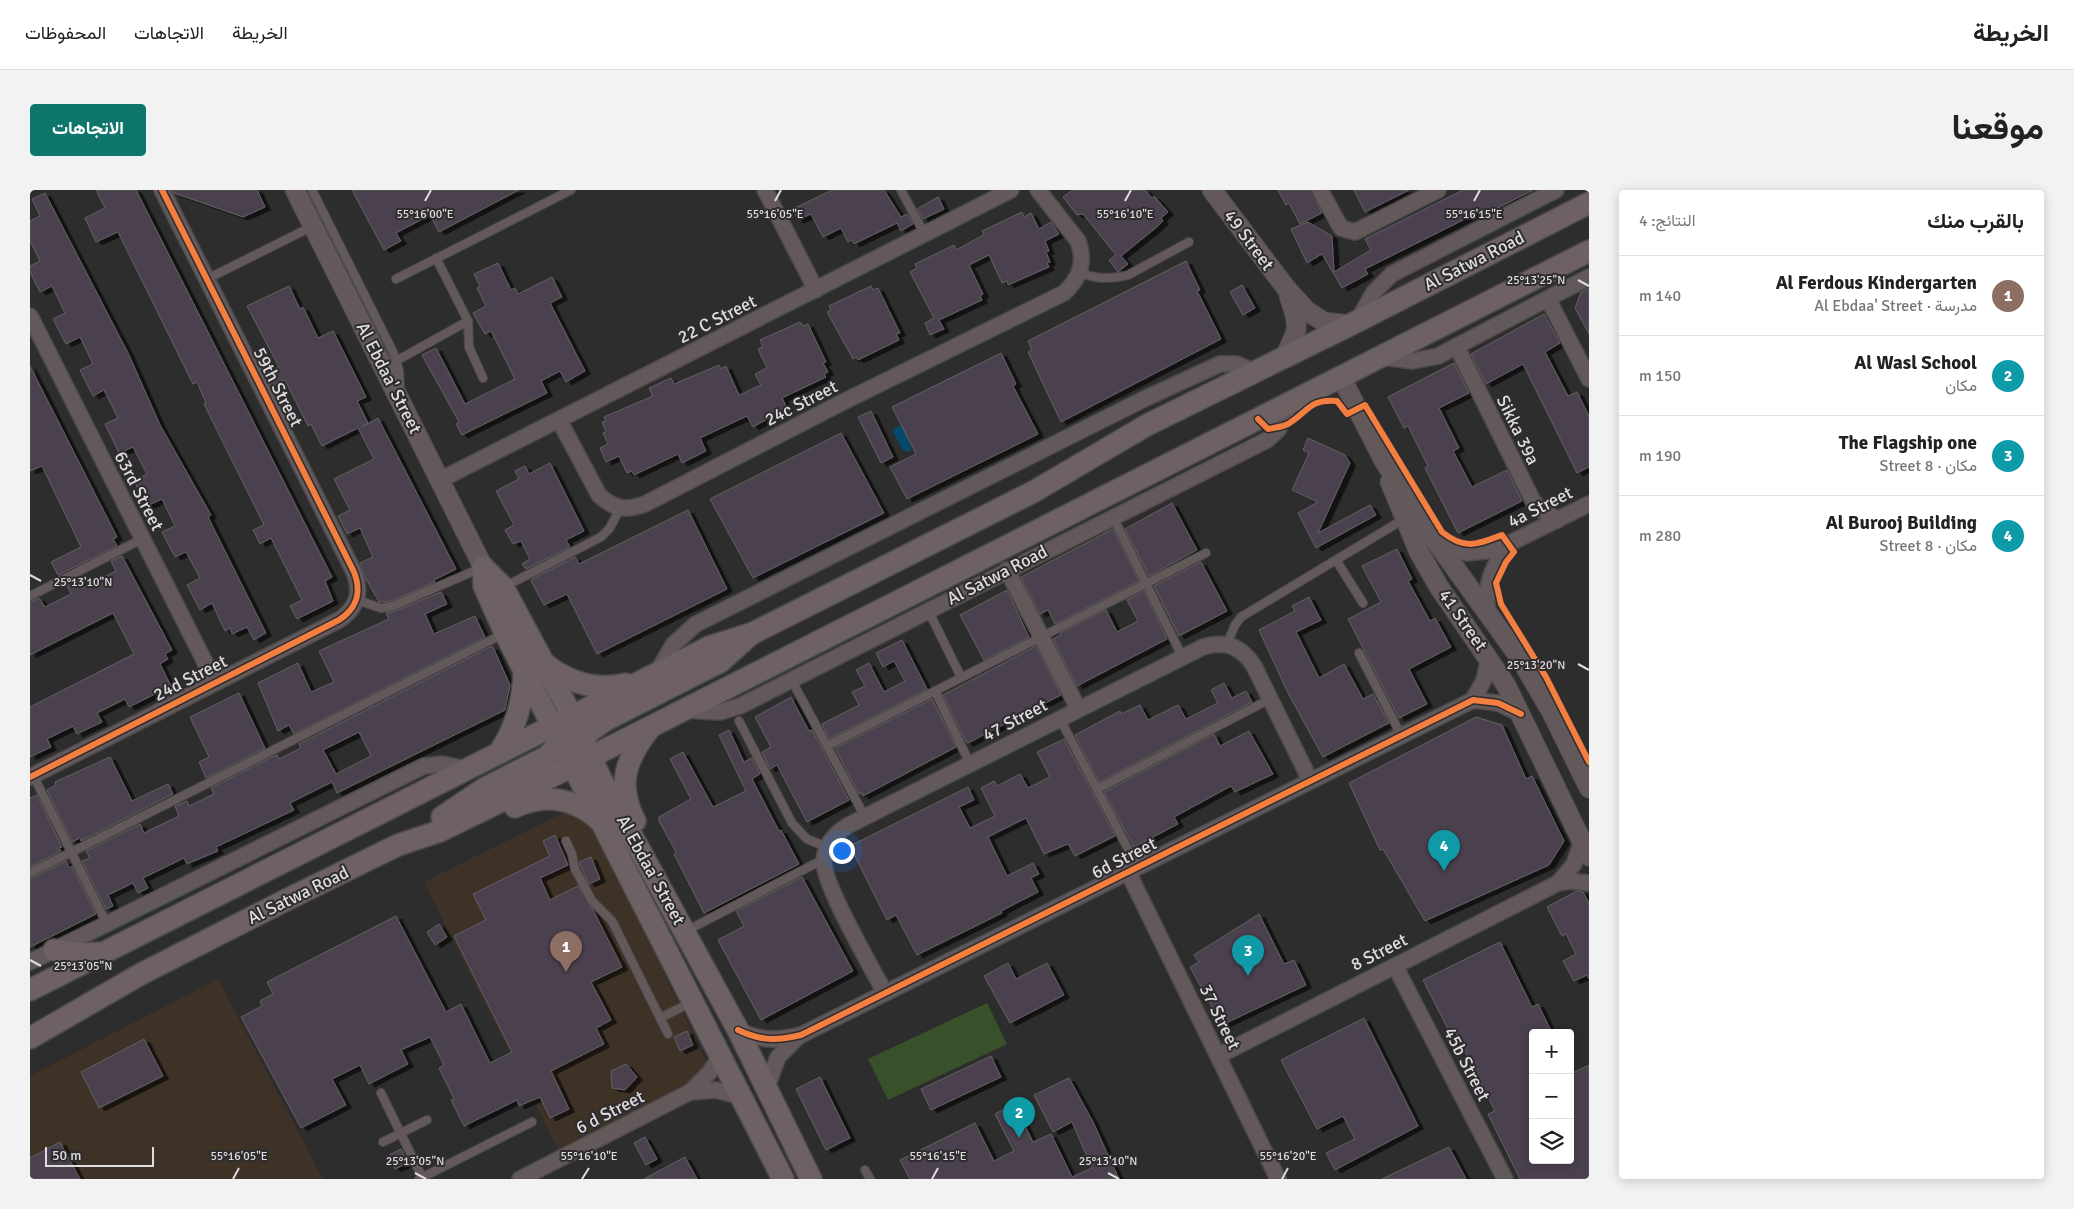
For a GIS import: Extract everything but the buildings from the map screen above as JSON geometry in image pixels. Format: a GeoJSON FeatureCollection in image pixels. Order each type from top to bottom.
{"type":"FeatureCollection","features":[{"type":"Feature","properties":{"kind":"main road","name":"Al Satwa Road"},"geometry":{"type":"LineString","coordinates":[[30,990],[499,753],[556,734],[572,716],[710,647],[752,633],[1033,492],[1147,425],[1284,358],[1589,203]]}},
{"type":"Feature","properties":{"kind":"main road","name":"Al Satwa Road"},"geometry":{"type":"LineString","coordinates":[[30,1038],[142,974],[398,845],[433,834],[582,754],[682,710],[1164,468],[1589,251]]}},
{"type":"Feature","properties":{"kind":"main road","name":"Al Ebdaa' Street"},"geometry":{"type":"LineString","coordinates":[[483,567],[503,587],[556,734],[582,754],[600,779],[738,1030],[812,1179]]}},
{"type":"Feature","properties":{"kind":"main road","name":"Al Ebdaa' Street"},"geometry":{"type":"LineString","coordinates":[[483,567],[484,586],[505,633],[572,716],[602,821],[783,1179]]}},
{"type":"Feature","properties":{"kind":"main road"},"geometry":{"type":"LineString","coordinates":[[582,754],[606,720],[720,662],[738,648],[752,633]]}},
{"type":"Feature","properties":{"kind":"main road"},"geometry":{"type":"LineString","coordinates":[[499,753],[510,735],[518,716],[533,666],[568,679],[598,687],[614,687],[651,676]]}},
{"type":"Feature","properties":{"kind":"main road"},"geometry":{"type":"LineString","coordinates":[[653,724],[633,752],[627,766],[625,781],[630,810],[654,858],[656,879]]}},
{"type":"Feature","properties":{"kind":"main road"},"geometry":{"type":"LineString","coordinates":[[398,845],[486,788],[548,756],[556,734]]}},
{"type":"Feature","properties":{"kind":"main road"},"geometry":{"type":"LineString","coordinates":[[398,845],[428,845],[443,842],[526,802],[542,798],[559,799],[575,803],[602,821]]}},
{"type":"Feature","properties":{"kind":"main road"},"geometry":{"type":"LineString","coordinates":[[54,950],[80,954],[107,951]]}},
{"type":"Feature","properties":{"kind":"main road"},"geometry":{"type":"LineString","coordinates":[[721,1056],[730,1058],[744,1068],[788,1156],[802,1179]]}},
{"type":"Feature","properties":{"kind":"street","name":"59th Street"},"geometry":{"type":"LineString","coordinates":[[162,190],[354,572],[357,581],[357,600]]}},
{"type":"Feature","properties":{"kind":"street","name":"Al Ebdaa' Street"},"geometry":{"type":"LineString","coordinates":[[295,190],[483,567]]}},
{"type":"Feature","properties":{"kind":"street","name":"22 C Street"},"geometry":{"type":"LineString","coordinates":[[440,480],[1011,190]]}},
{"type":"Feature","properties":{"kind":"street"},"geometry":{"type":"LineString","coordinates":[[1038,190],[1078,241],[1081,267]]}},
{"type":"Feature","properties":{"kind":"street","name":"49 Street"},"geometry":{"type":"LineString","coordinates":[[1212,190],[1287,290],[1318,319],[1331,323],[1354,322]]}},
{"type":"Feature","properties":{"kind":"street"},"geometry":{"type":"LineString","coordinates":[[1320,190],[1341,228],[1355,232],[1438,190]]}},
{"type":"Feature","properties":{"kind":"street","name":"Al Satwa Road"},"geometry":{"type":"LineString","coordinates":[[1354,322],[1379,285],[1392,274],[1556,190]]}},
{"type":"Feature","properties":{"kind":"street"},"geometry":{"type":"LineString","coordinates":[[770,192],[816,290]]}},
{"type":"Feature","properties":{"kind":"street","name":"24c Street"},"geometry":{"type":"LineString","coordinates":[[620,508],[633,509],[645,504],[854,396],[1064,293],[1074,284],[1081,267]]}},
{"type":"Feature","properties":{"kind":"street"},"geometry":{"type":"LineString","coordinates":[[1382,357],[1422,360],[1457,347],[1589,277]]}},
{"type":"Feature","properties":{"kind":"street","name":"49 Street"},"geometry":{"type":"LineString","coordinates":[[1284,358],[1297,326],[1296,312],[1287,290]]}},
{"type":"Feature","properties":{"kind":"street"},"geometry":{"type":"LineString","coordinates":[[1548,299],[1589,379]]}},
{"type":"Feature","properties":{"kind":"street","name":"63rd Street"},"geometry":{"type":"LineString","coordinates":[[30,316],[215,682]]}},
{"type":"Feature","properties":{"kind":"street","name":"Sikka 39a"},"geometry":{"type":"LineString","coordinates":[[1457,347],[1533,501],[1540,509],[1558,520]]}},
{"type":"Feature","properties":{"kind":"street"},"geometry":{"type":"LineString","coordinates":[[651,676],[672,645],[696,624],[1101,420],[1213,366],[1230,363],[1255,372]]}},
{"type":"Feature","properties":{"kind":"street","name":"41 Street"},"geometry":{"type":"LineString","coordinates":[[1341,377],[1384,461],[1437,542],[1487,609],[1520,658],[1550,711],[1589,788]]}},
{"type":"Feature","properties":{"kind":"street","name":"Al Satwa Road"},"geometry":{"type":"LineString","coordinates":[[682,710],[713,712],[732,709],[1267,440],[1278,430],[1291,402]]}},
{"type":"Feature","properties":{"kind":"street"},"geometry":{"type":"LineString","coordinates":[[559,420],[599,495],[608,504],[620,508]]}},
{"type":"Feature","properties":{"kind":"street","name":"41 Street"},"geometry":{"type":"LineString","coordinates":[[1384,461],[1404,519],[1419,552],[1439,587],[1489,658],[1521,714],[1585,849]]}},
{"type":"Feature","properties":{"kind":"street","name":"4a Street"},"geometry":{"type":"LineString","coordinates":[[1437,542],[1451,550],[1481,554],[1509,544],[1589,504]]}},
{"type":"Feature","properties":{"kind":"street","name":"4a Street"},"geometry":{"type":"LineString","coordinates":[[1487,609],[1486,591],[1490,574],[1498,557],[1509,544]]}},
{"type":"Feature","properties":{"kind":"street"},"geometry":{"type":"LineString","coordinates":[[1007,570],[1078,708]]}},
{"type":"Feature","properties":{"kind":"street","name":"24d Street"},"geometry":{"type":"LineString","coordinates":[[31,776],[339,620],[346,615],[357,600]]}},
{"type":"Feature","properties":{"kind":"street","name":"47 Street"},"geometry":{"type":"LineString","coordinates":[[825,853],[839,832],[865,817],[1182,656],[1214,643],[1227,644]]}},
{"type":"Feature","properties":{"kind":"street"},"geometry":{"type":"LineString","coordinates":[[1227,644],[1238,648],[1247,656],[1310,780]]}},
{"type":"Feature","properties":{"kind":"street"},"geometry":{"type":"LineString","coordinates":[[1489,658],[1484,680],[1473,700],[1498,703],[1521,714]]}},
{"type":"Feature","properties":{"kind":"street","name":"6d Street"},"geometry":{"type":"LineString","coordinates":[[738,1030],[752,1037],[772,1041],[801,1035],[1473,700]]}},
{"type":"Feature","properties":{"kind":"street"},"geometry":{"type":"LineString","coordinates":[[30,962],[424,766],[442,764],[467,770]]}},
{"type":"Feature","properties":{"kind":"street","name":"8 Street"},"geometry":{"type":"LineString","coordinates":[[1558,883],[1585,849]]}},
{"type":"Feature","properties":{"kind":"street"},"geometry":{"type":"LineString","coordinates":[[825,853],[826,881],[885,992]]}},
{"type":"Feature","properties":{"kind":"street","name":"37 Street"},"geometry":{"type":"LineString","coordinates":[[1133,870],[1218,1056],[1278,1179]]}},
{"type":"Feature","properties":{"kind":"street","name":"8 Street"},"geometry":{"type":"LineString","coordinates":[[1218,1056],[1558,883],[1570,881],[1589,882]]}},
{"type":"Feature","properties":{"kind":"street","name":"45b Street"},"geometry":{"type":"LineString","coordinates":[[1395,966],[1506,1179]]}},
{"type":"Feature","properties":{"kind":"street","name":"6d Street"},"geometry":{"type":"LineString","coordinates":[[767,1087],[778,1057],[801,1035]]}},
{"type":"Feature","properties":{"kind":"street","name":"6 d Street"},"geometry":{"type":"LineString","coordinates":[[520,1179],[690,1092],[710,1072],[721,1056]]}},
{"type":"Feature","properties":{"kind":"street","name":"6 d Street"},"geometry":{"type":"LineString","coordinates":[[690,1092],[716,1090],[742,1097]]}},
{"type":"Feature","properties":{"kind":"lane"},"geometry":{"type":"LineString","coordinates":[[312,190],[396,361],[400,380],[399,398]]}},
{"type":"Feature","properties":{"kind":"lane"},"geometry":{"type":"LineString","coordinates":[[396,279],[571,190]]}},
{"type":"Feature","properties":{"kind":"lane"},"geometry":{"type":"LineString","coordinates":[[901,190],[925,235]]}},
{"type":"Feature","properties":{"kind":"lane"},"geometry":{"type":"LineString","coordinates":[[207,279],[312,226]]}},
{"type":"Feature","properties":{"kind":"lane"},"geometry":{"type":"LineString","coordinates":[[1081,267],[1098,278],[1128,275],[1189,242]]}},
{"type":"Feature","properties":{"kind":"lane"},"geometry":{"type":"LineString","coordinates":[[436,258],[468,321],[469,346],[483,378]]}},
{"type":"Feature","properties":{"kind":"lane"},"geometry":{"type":"LineString","coordinates":[[396,361],[468,321]]}},
{"type":"Feature","properties":{"kind":"lane"},"geometry":{"type":"LineString","coordinates":[[503,587],[601,537],[609,529],[620,508]]}},
{"type":"Feature","properties":{"kind":"lane"},"geometry":{"type":"LineString","coordinates":[[1113,517],[1182,656]]}},
{"type":"Feature","properties":{"kind":"lane"},"geometry":{"type":"LineString","coordinates":[[1227,644],[1232,629],[1241,617],[1404,519]]}},
{"type":"Feature","properties":{"kind":"lane"},"geometry":{"type":"LineString","coordinates":[[30,596],[142,538]]}},
{"type":"Feature","properties":{"kind":"lane"},"geometry":{"type":"LineString","coordinates":[[827,746],[1206,553]]}},
{"type":"Feature","properties":{"kind":"lane"},"geometry":{"type":"LineString","coordinates":[[1336,560],[1363,603]]}},
{"type":"Feature","properties":{"kind":"lane"},"geometry":{"type":"LineString","coordinates":[[357,600],[381,608],[393,606],[483,567]]}},
{"type":"Feature","properties":{"kind":"lane"},"geometry":{"type":"LineString","coordinates":[[928,610],[961,677]]}},
{"type":"Feature","properties":{"kind":"lane"},"geometry":{"type":"LineString","coordinates":[[30,873],[505,633]]}},
{"type":"Feature","properties":{"kind":"lane"},"geometry":{"type":"LineString","coordinates":[[1359,653],[1402,735]]}},
{"type":"Feature","properties":{"kind":"lane"},"geometry":{"type":"LineString","coordinates":[[791,679],[865,817]]}},
{"type":"Feature","properties":{"kind":"lane"},"geometry":{"type":"LineString","coordinates":[[936,690],[970,764]]}},
{"type":"Feature","properties":{"kind":"lane"},"geometry":{"type":"LineString","coordinates":[[1097,789],[1270,700]]}},
{"type":"Feature","properties":{"kind":"lane"},"geometry":{"type":"LineString","coordinates":[[1059,718],[1097,789],[1133,870]]}},
{"type":"Feature","properties":{"kind":"lane"},"geometry":{"type":"LineString","coordinates":[[685,932],[825,853],[792,823],[739,722]]}},
{"type":"Feature","properties":{"kind":"lane"},"geometry":{"type":"LineString","coordinates":[[31,776],[107,924]]}},
{"type":"Feature","properties":{"kind":"lane"},"geometry":{"type":"LineString","coordinates":[[566,841],[572,854],[575,869],[592,902],[612,921],[668,1034]]}},
{"type":"Feature","properties":{"kind":"lane"},"geometry":{"type":"LineString","coordinates":[[660,1018],[694,1001]]}},
{"type":"Feature","properties":{"kind":"lane"},"geometry":{"type":"LineString","coordinates":[[381,1093],[422,1179],[532,1122]]}},
{"type":"Feature","properties":{"kind":"lane"},"geometry":{"type":"LineString","coordinates":[[383,1142],[427,1120]]}},
{"type":"Feature","properties":{"kind":"lane"},"geometry":{"type":"LineString","coordinates":[[865,1170],[870,1179]]}},
{"type":"Feature","properties":{"kind":"shaded area"},"geometry":{"type":"Polygon","coordinates":[[[565,812],[594,828],[706,1061],[699,1079],[558,1149],[424,882],[565,812]]]}},
{"type":"Feature","properties":{"kind":"shaded area"},"geometry":{"type":"Polygon","coordinates":[[[218,979],[323,1179],[30,1179],[30,1076],[218,979]]]}},
{"type":"Feature","properties":{"kind":"green space"},"geometry":{"type":"Polygon","coordinates":[[[987,1003],[1007,1044],[888,1100],[868,1059],[987,1003]]]}},
{"type":"Feature","properties":{"kind":"water"},"geometry":{"type":"Polygon","coordinates":[[[901,425],[911,445],[911,451],[907,452],[902,449],[892,430],[901,425]]]}},
{"type":"Feature","properties":{"kind":"cycle path"},"geometry":{"type":"LineString","coordinates":[[30,777],[339,620],[354,605],[358,593],[354,572],[162,190]]}},
{"type":"Feature","properties":{"kind":"cycle path"},"geometry":{"type":"LineString","coordinates":[[1258,419],[1268,429],[1288,424],[1310,407],[1321,402],[1337,401],[1347,414],[1365,405],[1442,532],[1457,541],[1471,544],[1502,535],[1514,552],[1506,562],[1496,583],[1501,604],[1546,677],[1589,762]]}},
{"type":"Feature","properties":{"kind":"cycle path"},"geometry":{"type":"LineString","coordinates":[[738,1030],[769,1039],[801,1035],[1473,700],[1498,703],[1521,714]]}},
{"type":"Feature","properties":{"kind":"place","name":"Al Burooj Building"},"geometry":{"type":"Point","coordinates":[1444,871]}},
{"type":"Feature","properties":{"kind":"place","name":"Al Ferdous Kindergarten"},"geometry":{"type":"Point","coordinates":[566,972]}},
{"type":"Feature","properties":{"kind":"place","name":"The Flagship one"},"geometry":{"type":"Point","coordinates":[1248,976]}},
{"type":"Feature","properties":{"kind":"place","name":"Al Wasl School"},"geometry":{"type":"Point","coordinates":[1019,1138]}}]}
